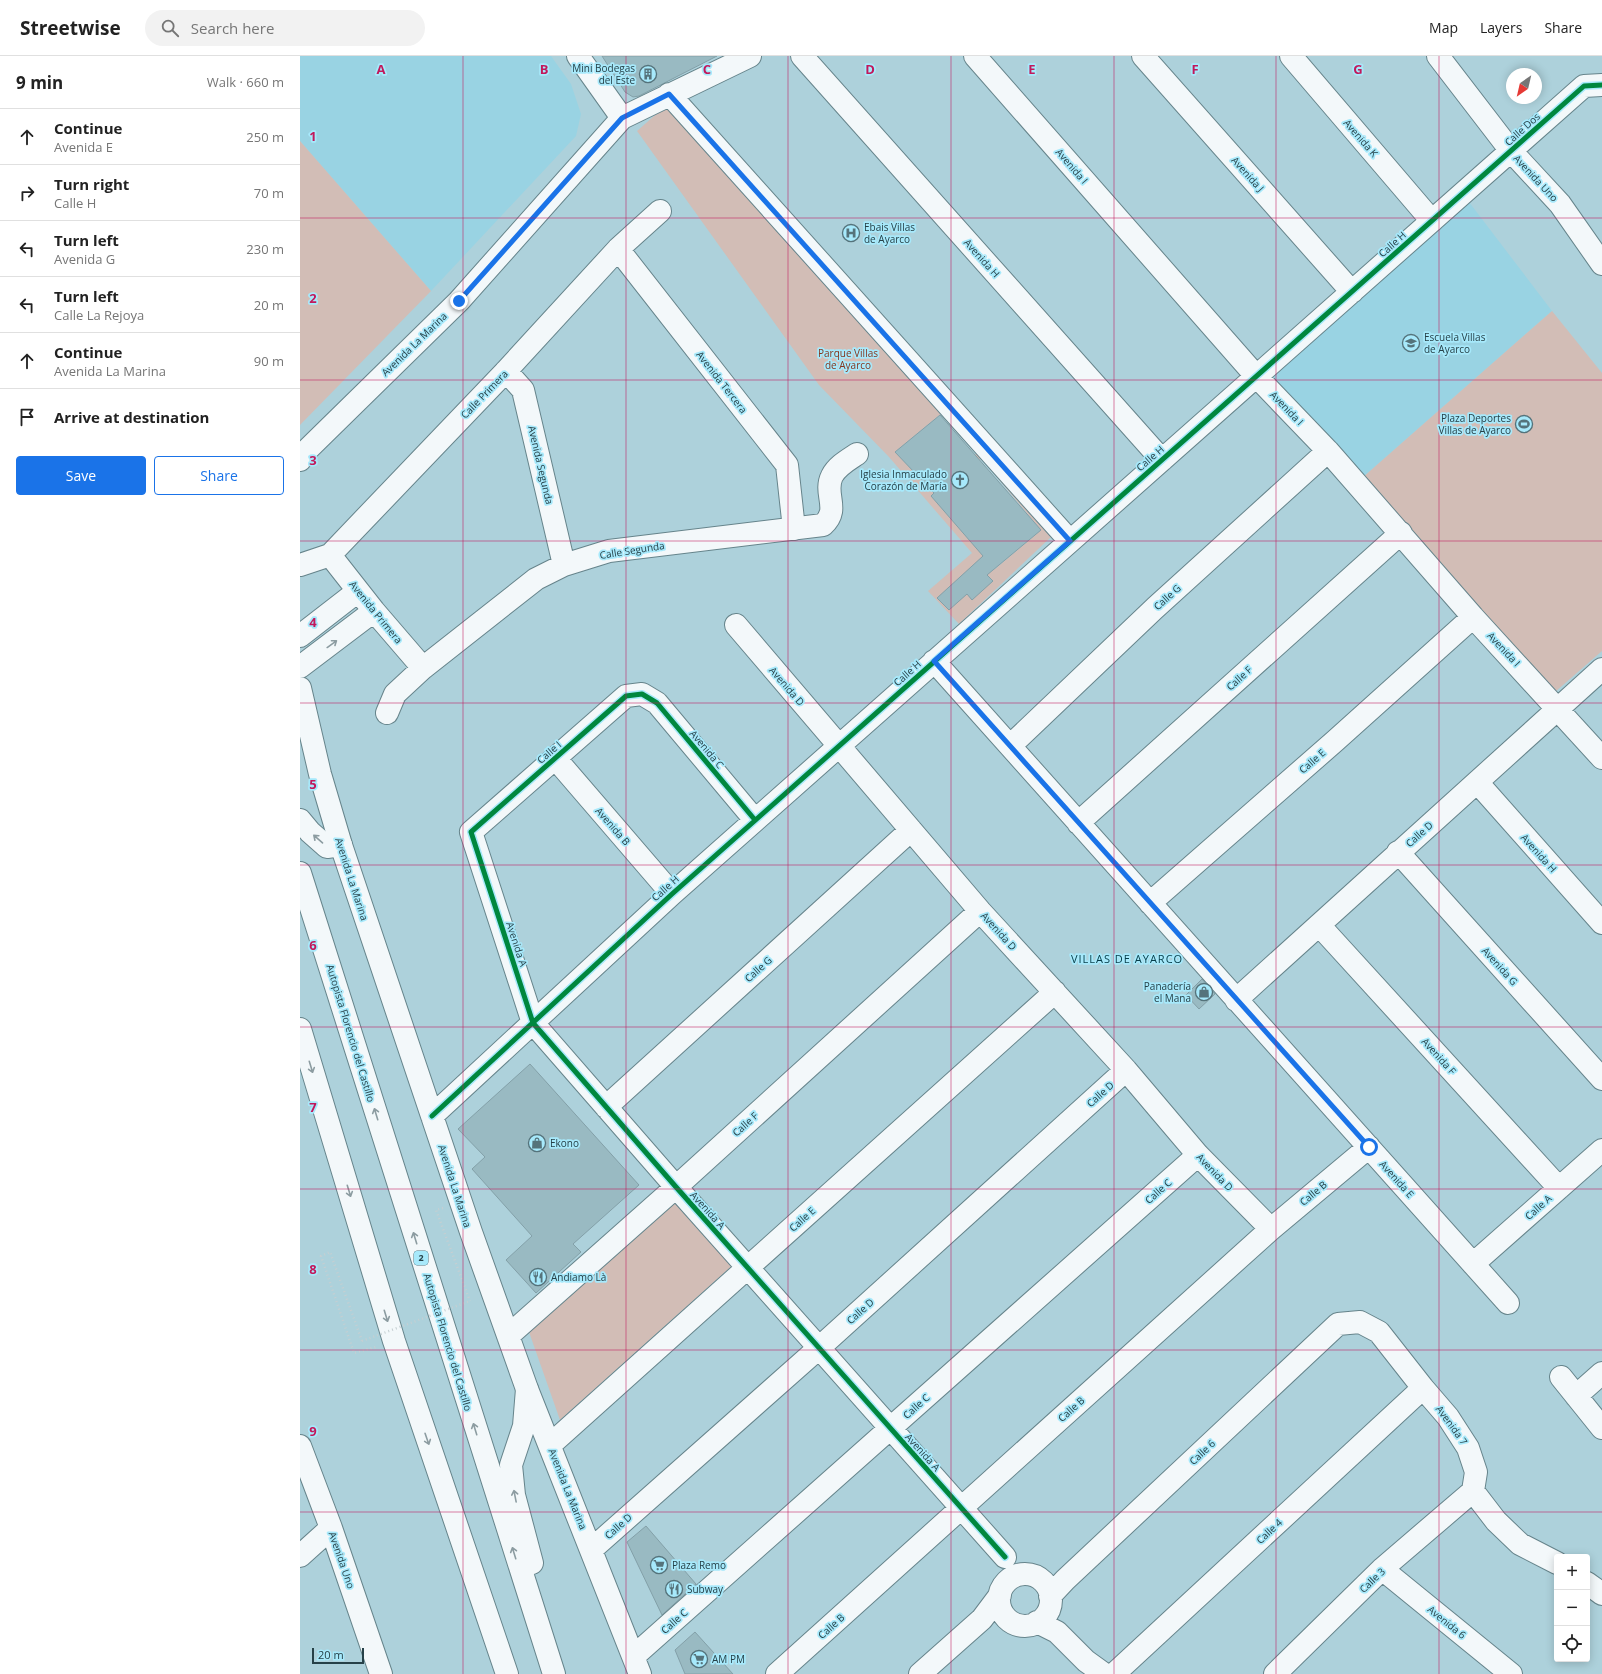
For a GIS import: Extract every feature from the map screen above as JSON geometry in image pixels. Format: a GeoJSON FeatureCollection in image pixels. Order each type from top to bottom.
{"type":"FeatureCollection","features":[{"type":"Feature","properties":{"kind":"main road"},"geometry":{"type":"LineString","coordinates":[[578,56],[622,118],[750,56]]}},
{"type":"Feature","properties":{"kind":"main road","name":"Avenida H"},"geometry":{"type":"LineString","coordinates":[[802,56],[1162,460]]}},
{"type":"Feature","properties":{"kind":"main road","name":"Avenida I"},"geometry":{"type":"LineString","coordinates":[[975,56],[1256,376],[1328,451],[1474,617],[1602,758]]}},
{"type":"Feature","properties":{"kind":"main road","name":"Avenida J"},"geometry":{"type":"LineString","coordinates":[[1143,56],[1352,292]]}},
{"type":"Feature","properties":{"kind":"main road","name":"Avenida K"},"geometry":{"type":"LineString","coordinates":[[1291,56],[1432,221]]}},
{"type":"Feature","properties":{"kind":"main road","name":"Avenida Uno"},"geometry":{"type":"LineString","coordinates":[[1438,56],[1511,151],[1560,204],[1602,264]]}},
{"type":"Feature","properties":{"kind":"main road","name":"Calle Dos"},"geometry":{"type":"LineString","coordinates":[[1471,186],[1511,151],[1593,86]]}},
{"type":"Feature","properties":{"kind":"main road"},"geometry":{"type":"LineString","coordinates":[[669,94],[1070,541]]}},
{"type":"Feature","properties":{"kind":"main road","name":"Avenida La Marina"},"geometry":{"type":"LineString","coordinates":[[300,460],[307,450],[459,301],[622,118]]}},
{"type":"Feature","properties":{"kind":"main road","name":"Calle H"},"geometry":{"type":"LineString","coordinates":[[432,1116],[672,894],[1471,186]]}},
{"type":"Feature","properties":{"kind":"main road","name":"Calle Primera"},"geometry":{"type":"LineString","coordinates":[[300,565],[330,554],[506,371],[618,249],[660,211]]}},
{"type":"Feature","properties":{"kind":"main road","name":"Avenida Tercera"},"geometry":{"type":"LineString","coordinates":[[618,249],[787,465],[794,529]]}},
{"type":"Feature","properties":{"kind":"main road","name":"Avenida Segunda"},"geometry":{"type":"LineString","coordinates":[[506,371],[523,390],[564,565]]}},
{"type":"Feature","properties":{"kind":"main road","name":"Calle G"},"geometry":{"type":"LineString","coordinates":[[1010,746],[1155,608],[1328,451]]}},
{"type":"Feature","properties":{"kind":"main road","name":"Calle Segunda"},"geometry":{"type":"LineString","coordinates":[[387,713],[395,694],[423,668],[536,579],[564,565],[609,551],[823,525],[830,519],[832,511],[829,483],[832,476],[836,469],[857,454]]}},
{"type":"Feature","properties":{"kind":"main road","name":"Calle F"},"geometry":{"type":"LineString","coordinates":[[1078,822],[1401,533]]}},
{"type":"Feature","properties":{"kind":"main road","name":"Avenida Primera"},"geometry":{"type":"LineString","coordinates":[[330,554],[374,611],[423,668]]}},
{"type":"Feature","properties":{"kind":"main road"},"geometry":{"type":"LineString","coordinates":[[300,636],[358,591]]}},
{"type":"Feature","properties":{"kind":"main road"},"geometry":{"type":"LineString","coordinates":[[300,667],[374,611]]}},
{"type":"Feature","properties":{"kind":"main road","name":"Calle E"},"geometry":{"type":"LineString","coordinates":[[1150,903],[1474,617]]}},
{"type":"Feature","properties":{"kind":"main road","name":"Avenida D"},"geometry":{"type":"LineString","coordinates":[[736,625],[838,746],[980,910],[1126,1070],[1198,1155],[1271,1229]]}},
{"type":"Feature","properties":{"kind":"main road","name":"Avenida E"},"geometry":{"type":"LineString","coordinates":[[934,661],[1508,1303]]}},
{"type":"Feature","properties":{"kind":"main road","name":"Calle D"},"geometry":{"type":"LineString","coordinates":[[1236,1000],[1602,669]]}},
{"type":"Feature","properties":{"kind":"main road","name":"Avenida La Marina"},"geometry":{"type":"LineString","coordinates":[[300,688],[320,774],[340,845],[471,1232],[528,1389],[637,1665]]}},
{"type":"Feature","properties":{"kind":"main road","name":"Calle I"},"geometry":{"type":"LineString","coordinates":[[471,832],[626,696],[642,694]]}},
{"type":"Feature","properties":{"kind":"main road","name":"Avenida C"},"geometry":{"type":"LineString","coordinates":[[642,694],[657,702],[755,820]]}},
{"type":"Feature","properties":{"kind":"main road","name":"Avenida B"},"geometry":{"type":"LineString","coordinates":[[555,758],[672,894]]}},
{"type":"Feature","properties":{"kind":"main road","name":"Avenida H"},"geometry":{"type":"LineString","coordinates":[[1477,782],[1602,923]]}},
{"type":"Feature","properties":{"kind":"main road"},"geometry":{"type":"LineString","coordinates":[[300,820],[310,832],[327,847],[340,845]]}},
{"type":"Feature","properties":{"kind":"main road","name":"Calle G"},"geometry":{"type":"LineString","coordinates":[[606,1107],[911,830]]}},
{"type":"Feature","properties":{"kind":"main road","name":"Avenida A"},"geometry":{"type":"LineString","coordinates":[[471,832],[533,1023],[747,1268],[820,1347],[890,1429],[1005,1557]]}},
{"type":"Feature","properties":{"kind":"main road","name":"Avenida G"},"geometry":{"type":"LineString","coordinates":[[1398,852],[1602,1079]]}},
{"type":"Feature","properties":{"kind":"main road","name":"Autopista Florencio del Castillo"},"geometry":{"type":"LineString","coordinates":[[300,873],[543,1644],[554,1674]]}},
{"type":"Feature","properties":{"kind":"main road","name":"Calle F"},"geometry":{"type":"LineString","coordinates":[[508,1336],[676,1187],[980,910]]}},
{"type":"Feature","properties":{"kind":"main road","name":"Avenida F"},"geometry":{"type":"LineString","coordinates":[[1318,925],[1559,1188]]}},
{"type":"Feature","properties":{"kind":"main road","name":"Calle E"},"geometry":{"type":"LineString","coordinates":[[550,1445],[1054,992]]}},
{"type":"Feature","properties":{"kind":"main road"},"geometry":{"type":"LineString","coordinates":[[300,1029],[394,1341],[507,1674]]}},
{"type":"Feature","properties":{"kind":"main road","name":"Calle D"},"geometry":{"type":"LineString","coordinates":[[592,1549],[820,1347],[1126,1070]]}},
{"type":"Feature","properties":{"kind":"main road","name":"Calle B"},"geometry":{"type":"LineString","coordinates":[[777,1674],[1271,1229],[1369,1147]]}},
{"type":"Feature","properties":{"kind":"main road","name":"Calle A"},"geometry":{"type":"LineString","coordinates":[[1473,1264],[1602,1150]]}},
{"type":"Feature","properties":{"kind":"main road","name":"Calle C"},"geometry":{"type":"LineString","coordinates":[[637,1665],[890,1429],[1198,1155]]}},
{"type":"Feature","properties":{"kind":"main road","name":"Avenida 7"},"geometry":{"type":"LineString","coordinates":[[1338,1324],[1360,1322],[1379,1332],[1448,1417],[1468,1448],[1476,1472],[1473,1491]]}},
{"type":"Feature","properties":{"kind":"main road","name":"Calle 6"},"geometry":{"type":"LineString","coordinates":[[1049,1597],[1338,1324]]}},
{"type":"Feature","properties":{"kind":"main road"},"geometry":{"type":"LineString","coordinates":[[1576,1396],[1602,1373]]}},
{"type":"Feature","properties":{"kind":"main road"},"geometry":{"type":"LineString","coordinates":[[1561,1377],[1602,1428]]}},
{"type":"Feature","properties":{"kind":"main road","name":"Calle 4"},"geometry":{"type":"LineString","coordinates":[[1114,1674],[1423,1388]]}},
{"type":"Feature","properties":{"kind":"main road"},"geometry":{"type":"LineString","coordinates":[[528,1389],[524,1426],[511,1465],[514,1495],[536,1578],[543,1644]]}},
{"type":"Feature","properties":{"kind":"main road","name":"Avenida Uno"},"geometry":{"type":"LineString","coordinates":[[300,1446],[331,1528],[376,1672]]}},
{"type":"Feature","properties":{"kind":"main road"},"geometry":{"type":"LineString","coordinates":[[1473,1491],[1496,1521],[1520,1544],[1554,1561]]}},
{"type":"Feature","properties":{"kind":"main road","name":"Calle 3"},"geometry":{"type":"LineString","coordinates":[[1275,1674],[1382,1569],[1473,1491]]}},
{"type":"Feature","properties":{"kind":"main road"},"geometry":{"type":"LineString","coordinates":[[300,1556],[331,1528]]}},
{"type":"Feature","properties":{"kind":"main road","name":"Avenida 6"},"geometry":{"type":"LineString","coordinates":[[1382,1569],[1511,1674]]}},
{"type":"Feature","properties":{"kind":"main road"},"geometry":{"type":"LineString","coordinates":[[920,1674],[982,1619],[1000,1595],[1002,1588],[1007,1581],[1021,1574],[1033,1576],[1049,1597],[1057,1632],[1086,1661],[1104,1674]]}},
{"type":"Feature","properties":{"kind":"main road"},"geometry":{"type":"LineString","coordinates":[[1590,1585],[1602,1594]]}},
{"type":"Feature","properties":{"kind":"main road"},"geometry":{"type":"LineString","coordinates":[[1000,1595],[1002,1611],[1007,1618],[1021,1625],[1049,1597]]}},
{"type":"Feature","properties":{"kind":"main road"},"geometry":{"type":"LineString","coordinates":[[982,1619],[1007,1618]]}},
{"type":"Feature","properties":{"kind":"path"},"geometry":{"type":"LineString","coordinates":[[394,1341],[354,1353],[321,1256],[330,1252],[362,1340],[470,1301],[436,1210],[447,1208]]}},
{"type":"Feature","properties":{"kind":"shaded area"},"geometry":{"type":"Polygon","coordinates":[[[300,56],[551,56],[571,84],[581,114],[576,136],[431,291],[300,141],[300,56]]]}},
{"type":"Feature","properties":{"kind":"shaded area","name":"Escuela Villas de Ayarco"},"geometry":{"type":"Polygon","coordinates":[[[1469,202],[1552,311],[1362,478],[1269,375],[1469,202]]]}},
{"type":"Feature","properties":{"kind":"green space","name":"Parque Villas de Ayarco"},"geometry":{"type":"Polygon","coordinates":[[[670,102],[1052,533],[1051,537],[959,624],[928,591],[972,553],[889,457],[819,385],[637,131],[670,102]],[[942,413],[895,452],[934,493],[931,496],[995,569],[1041,530],[981,458],[971,467],[967,462],[977,453],[942,413]]]}},
{"type":"Feature","properties":{"kind":"green space"},"geometry":{"type":"Polygon","coordinates":[[[300,141],[431,291],[300,425],[300,141]]]}},
{"type":"Feature","properties":{"kind":"green space"},"geometry":{"type":"Polygon","coordinates":[[[1552,311],[1602,373],[1602,651],[1555,692],[1362,478],[1552,311]]]}},
{"type":"Feature","properties":{"kind":"green space"},"geometry":{"type":"Polygon","coordinates":[[[677,1201],[733,1265],[560,1420],[529,1332],[677,1201]]]}},
{"type":"Feature","properties":{"kind":"building","name":"Mini Bodegas del Este"},"geometry":{"type":"Polygon","coordinates":[[[602,56],[717,56],[639,96],[633,97],[625,92],[602,56]]]}},
{"type":"Feature","properties":{"kind":"building","name":"Iglesia Inmaculado Corazón de María"},"geometry":{"type":"Polygon","coordinates":[[[940,415],[1041,530],[987,575],[993,581],[972,600],[967,594],[949,610],[937,598],[983,556],[931,496],[934,493],[895,452],[940,415]]]}},
{"type":"Feature","properties":{"kind":"building","name":"Panadería el Mana"},"geometry":{"type":"Polygon","coordinates":[[[1202,979],[1215,994],[1199,1009],[1186,995],[1202,979]]]}},
{"type":"Feature","properties":{"kind":"building","name":"Ekono"},"geometry":{"type":"Polygon","coordinates":[[[530,1064],[639,1185],[573,1244],[581,1252],[536,1293],[506,1260],[532,1236],[472,1169],[485,1157],[458,1129],[530,1064]]]}},
{"type":"Feature","properties":{"kind":"building","name":"Plaza Remo"},"geometry":{"type":"Polygon","coordinates":[[[646,1526],[696,1584],[662,1615],[627,1542],[646,1526]]]}},
{"type":"Feature","properties":{"kind":"building","name":"AM PM"},"geometry":{"type":"Polygon","coordinates":[[[695,1632],[733,1674],[685,1674],[675,1650],[695,1632]]]}},
{"type":"Feature","properties":{"kind":"cycle path"},"geometry":{"type":"LineString","coordinates":[[432,1116],[672,894],[1584,86],[1602,85]]}},
{"type":"Feature","properties":{"kind":"cycle path"},"geometry":{"type":"LineString","coordinates":[[755,820],[657,703],[642,694],[626,696],[471,832],[533,1023],[676,1187],[1005,1557]]}},
{"type":"Feature","properties":{"kind":"place","name":"Mini Bodegas del Este"},"geometry":{"type":"Point","coordinates":[648,74]}},
{"type":"Feature","properties":{"kind":"place","name":"Ebais Villas de Ayarco"},"geometry":{"type":"Point","coordinates":[851,233]}},
{"type":"Feature","properties":{"kind":"place","name":"Escuela Villas de Ayarco"},"geometry":{"type":"Point","coordinates":[1411,343]}},
{"type":"Feature","properties":{"kind":"place","name":"Plaza Deportes Villas de Ayarco"},"geometry":{"type":"Point","coordinates":[1524,424]}},
{"type":"Feature","properties":{"kind":"place","name":"Iglesia Inmaculado Corazón de María"},"geometry":{"type":"Point","coordinates":[960,480]}},
{"type":"Feature","properties":{"kind":"place","name":"Panadería el Mana"},"geometry":{"type":"Point","coordinates":[1204,992]}},
{"type":"Feature","properties":{"kind":"place","name":"Ekono"},"geometry":{"type":"Point","coordinates":[537,1143]}},
{"type":"Feature","properties":{"kind":"place","name":"Andiamo Là"},"geometry":{"type":"Point","coordinates":[538,1277]}},
{"type":"Feature","properties":{"kind":"place","name":"Plaza Remo"},"geometry":{"type":"Point","coordinates":[659,1565]}},
{"type":"Feature","properties":{"kind":"place","name":"Subway"},"geometry":{"type":"Point","coordinates":[674,1589]}},
{"type":"Feature","properties":{"kind":"place","name":"AM PM"},"geometry":{"type":"Point","coordinates":[699,1659]}},
{"type":"Feature","properties":{"kind":"district","name":"VILLAS DE AYARCO"},"geometry":{"type":"Point","coordinates":[1127,959]}},
{"type":"Feature","properties":{"kind":"route"},"geometry":{"type":"LineString","coordinates":[[459,301],[622,118],[631,112],[669,94],[1070,541],[934,661],[1369,1147]]}}]}
